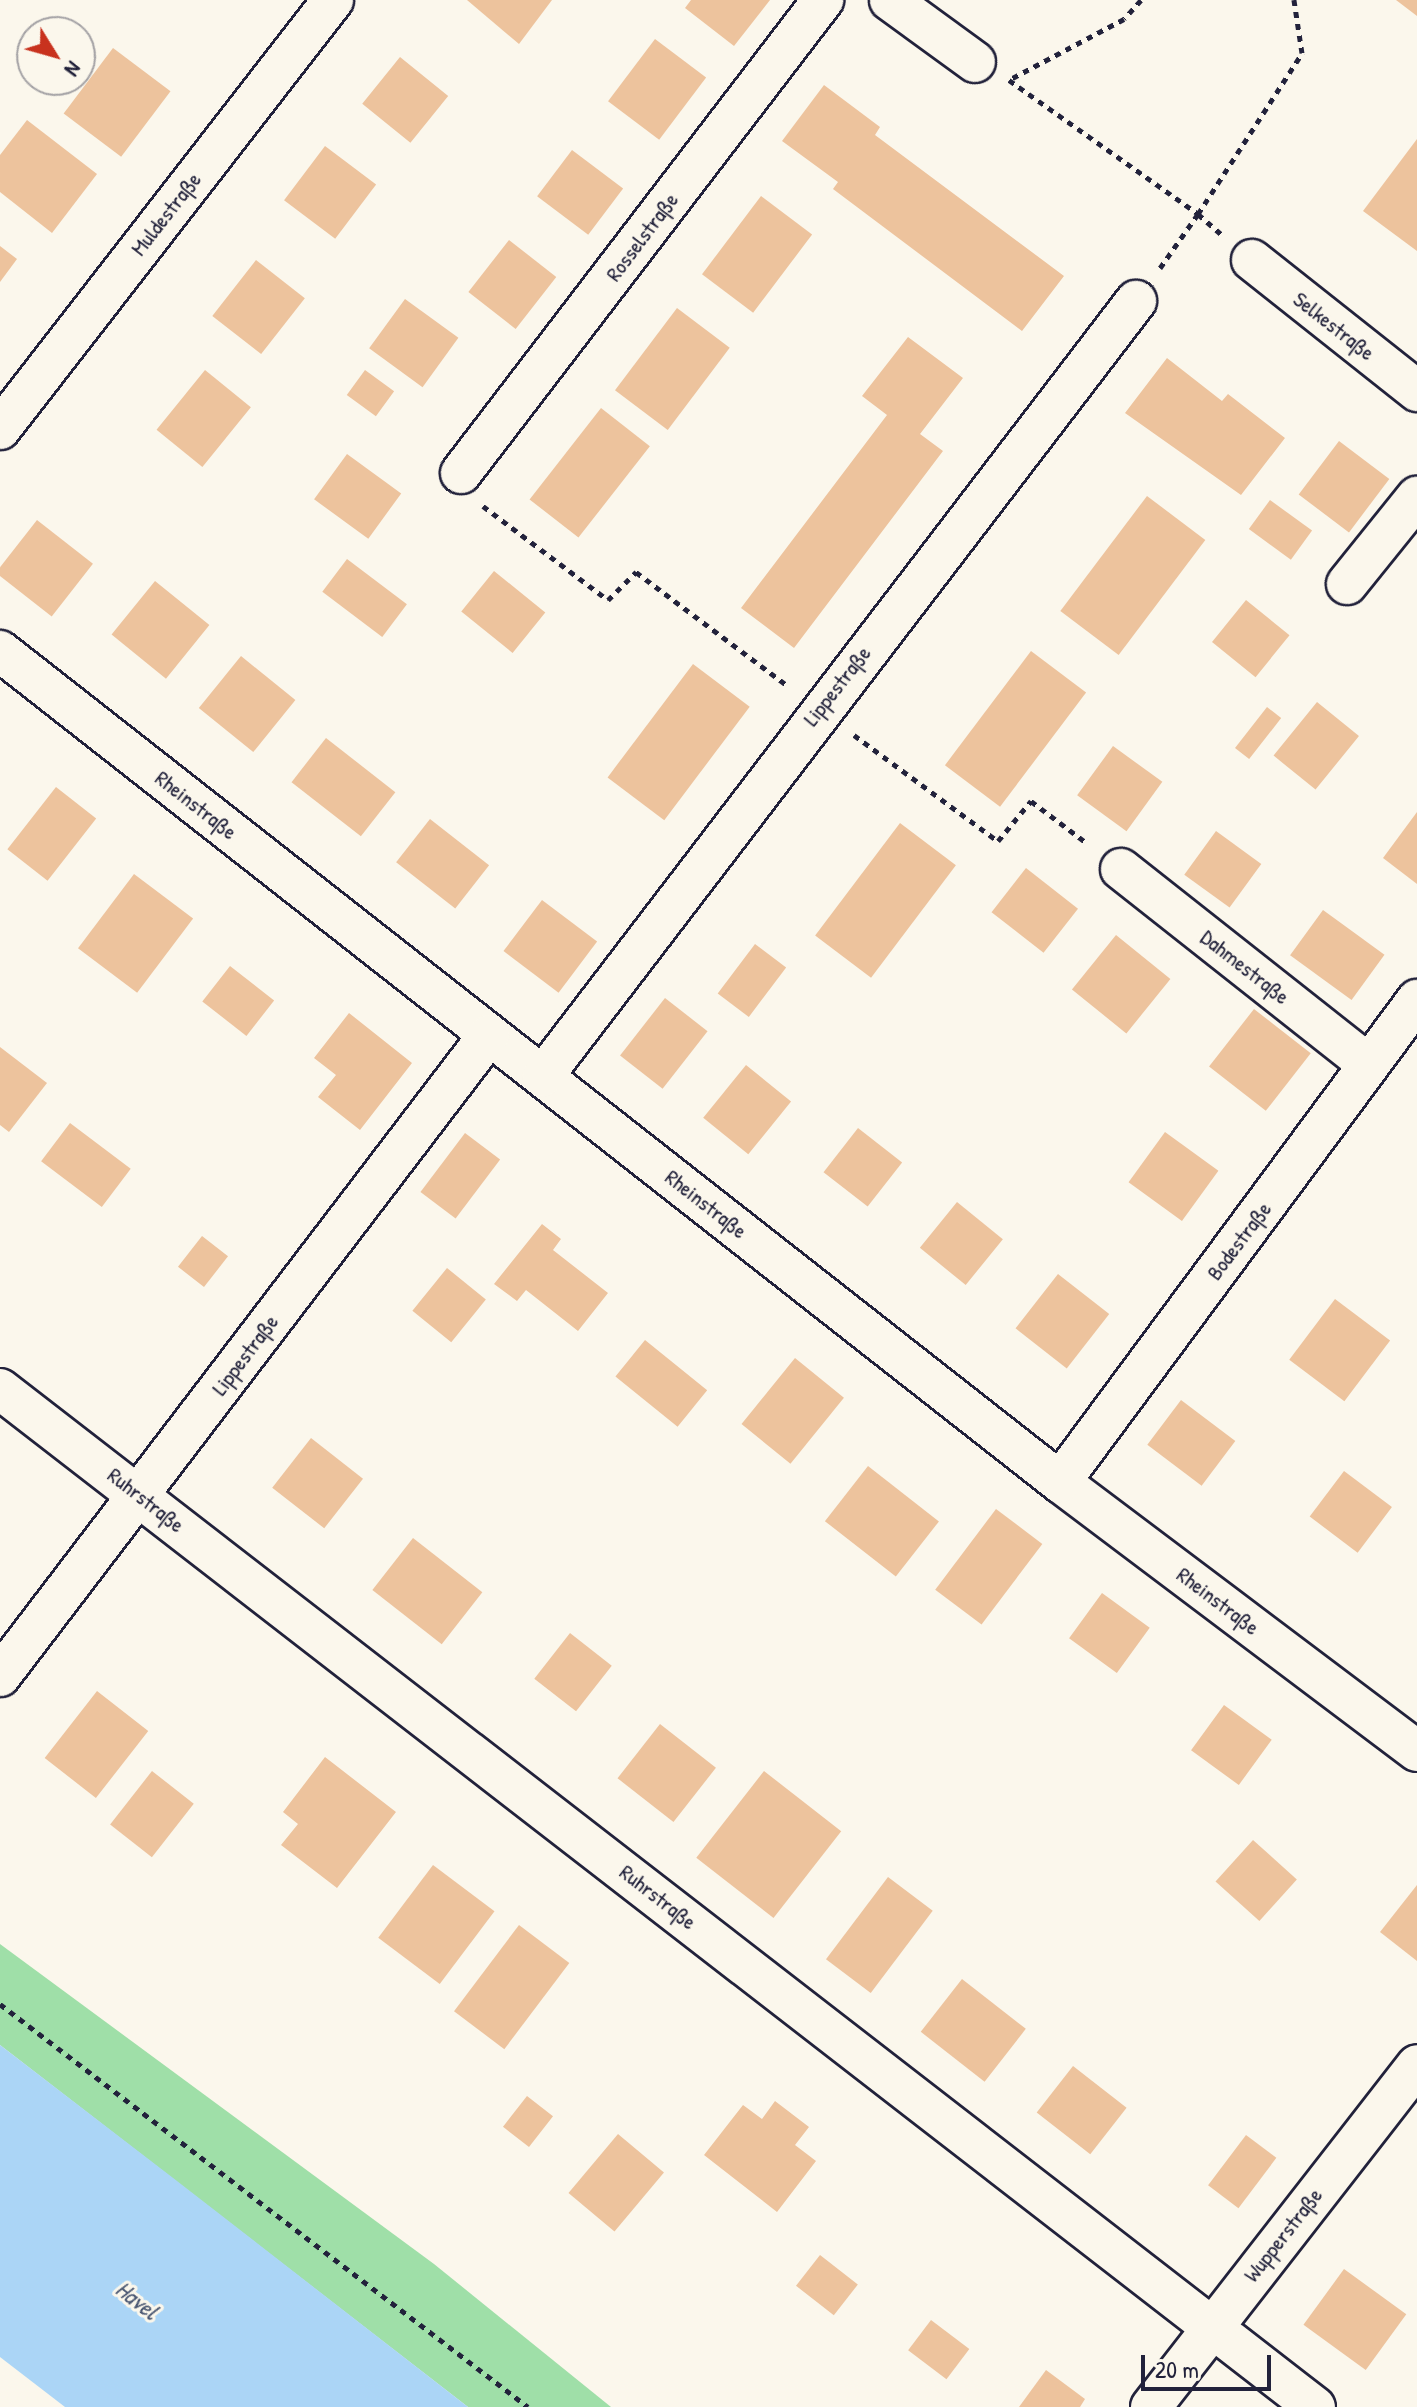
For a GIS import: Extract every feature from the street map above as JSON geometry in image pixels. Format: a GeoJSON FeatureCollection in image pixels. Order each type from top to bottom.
{"type":"FeatureCollection","features":[{"type":"Feature","properties":{"kind":"street","name":"Muldestraße"},"geometry":{"type":"LineString","coordinates":[[0,429],[333,0]]}},
{"type":"Feature","properties":{"kind":"street","name":"Rosselstraße"},"geometry":{"type":"LineString","coordinates":[[461,473],[823,0]]}},
{"type":"Feature","properties":{"kind":"street"},"geometry":{"type":"LineString","coordinates":[[890,0],[975,62]]}},
{"type":"Feature","properties":{"kind":"street","name":"Selkestraße"},"geometry":{"type":"LineString","coordinates":[[1252,260],[1417,391]]}},
{"type":"Feature","properties":{"kind":"street","name":"Lippestraße"},"geometry":{"type":"LineString","coordinates":[[543,1076],[819,709],[1136,301]]}},
{"type":"Feature","properties":{"kind":"street"},"geometry":{"type":"LineString","coordinates":[[1347,584],[1417,497]]}},
{"type":"Feature","properties":{"kind":"street","name":"Rheinstraße"},"geometry":{"type":"LineString","coordinates":[[0,651],[1060,1482],[1417,1751]]}},
{"type":"Feature","properties":{"kind":"street","name":"Dahmestraße"},"geometry":{"type":"LineString","coordinates":[[1121,869],[1368,1064]]}},
{"type":"Feature","properties":{"kind":"street","name":"Bodestraße"},"geometry":{"type":"LineString","coordinates":[[1060,1482],[1417,1000]]}},
{"type":"Feature","properties":{"kind":"street","name":"Lippestraße"},"geometry":{"type":"LineString","coordinates":[[0,1676],[489,1035]]}},
{"type":"Feature","properties":{"kind":"street","name":"Ruhrstraße"},"geometry":{"type":"LineString","coordinates":[[0,1389],[1315,2407]]}},
{"type":"Feature","properties":{"kind":"street","name":"Wupperstraße"},"geometry":{"type":"LineString","coordinates":[[1151,2407],[1417,2065]]}},
{"type":"Feature","properties":{"kind":"path"},"geometry":{"type":"LineString","coordinates":[[1141,0],[1124,19],[1009,80],[1198,214]]}},
{"type":"Feature","properties":{"kind":"path"},"geometry":{"type":"LineString","coordinates":[[1136,301],[1198,214],[1302,53],[1294,0]]}},
{"type":"Feature","properties":{"kind":"path"},"geometry":{"type":"LineString","coordinates":[[461,473],[467,493],[608,600],[636,572],[998,841],[1031,801],[1121,869]]}},
{"type":"Feature","properties":{"kind":"path"},"geometry":{"type":"LineString","coordinates":[[0,2004],[528,2407]]}},
{"type":"Feature","properties":{"kind":"green space"},"geometry":{"type":"Polygon","coordinates":[[[0,1944],[434,2264],[611,2407],[468,2407],[0,2045],[0,1944]]]}},
{"type":"Feature","properties":{"kind":"water","name":"Havel"},"geometry":{"type":"Polygon","coordinates":[[[0,2045],[468,2407],[65,2407],[0,2357],[0,2045]]]}},
{"type":"Feature","properties":{"kind":"building"},"geometry":{"type":"Polygon","coordinates":[[[467,0],[552,0],[519,44],[467,0]]]}},
{"type":"Feature","properties":{"kind":"building"},"geometry":{"type":"Polygon","coordinates":[[[691,0],[770,0],[734,46],[685,8],[691,0]]]}},
{"type":"Feature","properties":{"kind":"building"},"geometry":{"type":"Polygon","coordinates":[[[1396,0],[1417,0],[1417,16],[1396,0]]]}},
{"type":"Feature","properties":{"kind":"building"},"geometry":{"type":"Polygon","coordinates":[[[655,39],[706,78],[659,140],[608,101],[655,39]]]}},
{"type":"Feature","properties":{"kind":"building"},"geometry":{"type":"Polygon","coordinates":[[[113,48],[171,91],[121,157],[64,113],[77,96],[96,96],[96,71],[113,48]]]}},
{"type":"Feature","properties":{"kind":"building"},"geometry":{"type":"Polygon","coordinates":[[[400,57],[448,96],[410,143],[362,104],[400,57]]]}},
{"type":"Feature","properties":{"kind":"building"},"geometry":{"type":"Polygon","coordinates":[[[824,85],[880,127],[875,135],[1064,276],[1022,331],[833,189],[838,182],[782,141],[824,85]]]}},
{"type":"Feature","properties":{"kind":"building"},"geometry":{"type":"Polygon","coordinates":[[[27,120],[97,174],[52,233],[0,192],[0,155],[27,120]]]}},
{"type":"Feature","properties":{"kind":"building"},"geometry":{"type":"Polygon","coordinates":[[[1417,139],[1417,251],[1363,211],[1417,139]]]}},
{"type":"Feature","properties":{"kind":"building"},"geometry":{"type":"Polygon","coordinates":[[[325,146],[376,185],[335,239],[284,200],[325,146]]]}},
{"type":"Feature","properties":{"kind":"building"},"geometry":{"type":"Polygon","coordinates":[[[572,150],[623,189],[588,235],[537,196],[572,150]]]}},
{"type":"Feature","properties":{"kind":"building"},"geometry":{"type":"Polygon","coordinates":[[[761,196],[812,235],[753,313],[702,274],[761,196]]]}},
{"type":"Feature","properties":{"kind":"building"},"geometry":{"type":"Polygon","coordinates":[[[509,240],[556,277],[516,329],[468,292],[509,240]]]}},
{"type":"Feature","properties":{"kind":"building"},"geometry":{"type":"Polygon","coordinates":[[[0,246],[17,259],[0,282],[0,246]]]}},
{"type":"Feature","properties":{"kind":"building"},"geometry":{"type":"Polygon","coordinates":[[[256,260],[305,298],[261,354],[212,316],[256,260]]]}},
{"type":"Feature","properties":{"kind":"building"},"geometry":{"type":"Polygon","coordinates":[[[405,299],[458,338],[423,387],[369,348],[405,299]]]}},
{"type":"Feature","properties":{"kind":"building"},"geometry":{"type":"Polygon","coordinates":[[[677,308],[730,348],[668,430],[615,390],[677,308]]]}},
{"type":"Feature","properties":{"kind":"building"},"geometry":{"type":"Polygon","coordinates":[[[908,337],[963,378],[920,434],[943,451],[794,648],[741,608],[887,415],[862,396],[908,337]]]}},
{"type":"Feature","properties":{"kind":"building"},"geometry":{"type":"Polygon","coordinates":[[[1167,358],[1222,401],[1228,394],[1285,438],[1241,495],[1125,413],[1167,358]]]}},
{"type":"Feature","properties":{"kind":"building"},"geometry":{"type":"Polygon","coordinates":[[[205,370],[251,407],[202,467],[157,430],[205,370]]]}},
{"type":"Feature","properties":{"kind":"building"},"geometry":{"type":"Polygon","coordinates":[[[365,370],[394,391],[376,416],[347,395],[365,370]]]}},
{"type":"Feature","properties":{"kind":"building"},"geometry":{"type":"Polygon","coordinates":[[[601,408],[650,446],[578,538],[530,499],[601,408]]]}},
{"type":"Feature","properties":{"kind":"building"},"geometry":{"type":"Polygon","coordinates":[[[1339,441],[1389,479],[1349,532],[1299,495],[1339,441]]]}},
{"type":"Feature","properties":{"kind":"building"},"geometry":{"type":"Polygon","coordinates":[[[347,454],[401,493],[368,539],[314,499],[347,454]]]}},
{"type":"Feature","properties":{"kind":"building"},"geometry":{"type":"Polygon","coordinates":[[[1147,496],[1205,540],[1119,655],[1060,611],[1147,496]]]}},
{"type":"Feature","properties":{"kind":"building"},"geometry":{"type":"Polygon","coordinates":[[[1270,500],[1312,531],[1291,560],[1249,529],[1270,500]]]}},
{"type":"Feature","properties":{"kind":"building"},"geometry":{"type":"Polygon","coordinates":[[[37,520],[93,564],[52,617],[0,576],[0,567],[37,520]]]}},
{"type":"Feature","properties":{"kind":"building"},"geometry":{"type":"Polygon","coordinates":[[[347,559],[407,604],[382,637],[322,592],[347,559]]]}},
{"type":"Feature","properties":{"kind":"building"},"geometry":{"type":"Polygon","coordinates":[[[494,571],[545,613],[513,653],[461,611],[494,571]]]}},
{"type":"Feature","properties":{"kind":"building"},"geometry":{"type":"Polygon","coordinates":[[[155,581],[209,625],[166,679],[112,635],[155,581]]]}},
{"type":"Feature","properties":{"kind":"building"},"geometry":{"type":"Polygon","coordinates":[[[1246,600],[1290,635],[1256,677],[1212,642],[1246,600]]]}},
{"type":"Feature","properties":{"kind":"building"},"geometry":{"type":"Polygon","coordinates":[[[1031,651],[1086,693],[1000,807],[945,765],[1031,651]]]}},
{"type":"Feature","properties":{"kind":"building"},"geometry":{"type":"Polygon","coordinates":[[[241,656],[295,700],[253,752],[199,708],[241,656]]]}},
{"type":"Feature","properties":{"kind":"building"},"geometry":{"type":"Polygon","coordinates":[[[693,664],[750,707],[664,820],[608,777],[693,664]]]}},
{"type":"Feature","properties":{"kind":"building"},"geometry":{"type":"Polygon","coordinates":[[[1317,702],[1359,736],[1316,790],[1274,756],[1317,702]]]}},
{"type":"Feature","properties":{"kind":"building"},"geometry":{"type":"Polygon","coordinates":[[[1267,707],[1281,718],[1249,759],[1235,748],[1267,707]]]}},
{"type":"Feature","properties":{"kind":"building"},"geometry":{"type":"Polygon","coordinates":[[[326,738],[395,792],[361,836],[292,782],[326,738]]]}},
{"type":"Feature","properties":{"kind":"building"},"geometry":{"type":"Polygon","coordinates":[[[1113,746],[1162,782],[1126,831],[1077,795],[1113,746]]]}},
{"type":"Feature","properties":{"kind":"building"},"geometry":{"type":"Polygon","coordinates":[[[56,787],[96,818],[48,881],[7,849],[56,787]]]}},
{"type":"Feature","properties":{"kind":"building"},"geometry":{"type":"Polygon","coordinates":[[[1417,812],[1417,884],[1383,858],[1417,812]]]}},
{"type":"Feature","properties":{"kind":"building"},"geometry":{"type":"Polygon","coordinates":[[[430,819],[489,865],[455,909],[396,862],[430,819]]]}},
{"type":"Feature","properties":{"kind":"building"},"geometry":{"type":"Polygon","coordinates":[[[900,823],[956,865],[871,978],[815,936],[900,823]]]}},
{"type":"Feature","properties":{"kind":"building"},"geometry":{"type":"Polygon","coordinates":[[[1216,831],[1261,864],[1230,908],[1184,875],[1216,831]]]}},
{"type":"Feature","properties":{"kind":"building"},"geometry":{"type":"Polygon","coordinates":[[[1026,868],[1078,909],[1044,953],[992,912],[1026,868]]]}},
{"type":"Feature","properties":{"kind":"building"},"geometry":{"type":"Polygon","coordinates":[[[134,874],[193,919],[137,993],[78,948],[134,874]]]}},
{"type":"Feature","properties":{"kind":"building"},"geometry":{"type":"Polygon","coordinates":[[[542,900],[597,942],[559,993],[503,951],[542,900]]]}},
{"type":"Feature","properties":{"kind":"building"},"geometry":{"type":"Polygon","coordinates":[[[1323,910],[1384,955],[1352,1000],[1290,955],[1323,910]]]}},
{"type":"Feature","properties":{"kind":"building"},"geometry":{"type":"Polygon","coordinates":[[[1116,935],[1170,979],[1126,1033],[1072,989],[1116,935]]]}},
{"type":"Feature","properties":{"kind":"building"},"geometry":{"type":"Polygon","coordinates":[[[755,944],[786,967],[749,1017],[718,994],[755,944]]]}},
{"type":"Feature","properties":{"kind":"building"},"geometry":{"type":"Polygon","coordinates":[[[230,966],[274,1000],[246,1036],[202,1001],[230,966]]]}},
{"type":"Feature","properties":{"kind":"building"},"geometry":{"type":"Polygon","coordinates":[[[665,998],[708,1031],[663,1089],[620,1056],[665,998]]]}},
{"type":"Feature","properties":{"kind":"building"},"geometry":{"type":"Polygon","coordinates":[[[1254,1009],[1311,1053],[1266,1111],[1209,1067],[1254,1009]]]}},
{"type":"Feature","properties":{"kind":"building"},"geometry":{"type":"Polygon","coordinates":[[[349,1013],[412,1063],[360,1130],[318,1097],[336,1075],[314,1058],[349,1013]]]}},
{"type":"Feature","properties":{"kind":"building"},"geometry":{"type":"Polygon","coordinates":[[[0,1047],[47,1083],[9,1132],[0,1125],[0,1047]]]}},
{"type":"Feature","properties":{"kind":"building"},"geometry":{"type":"Polygon","coordinates":[[[746,1065],[791,1102],[748,1154],[703,1118],[746,1065]]]}},
{"type":"Feature","properties":{"kind":"building"},"geometry":{"type":"Polygon","coordinates":[[[70,1123],[131,1169],[102,1207],[41,1161],[70,1123]]]}},
{"type":"Feature","properties":{"kind":"building"},"geometry":{"type":"Polygon","coordinates":[[[858,1128],[902,1162],[868,1207],[824,1172],[858,1128]]]}},
{"type":"Feature","properties":{"kind":"building"},"geometry":{"type":"Polygon","coordinates":[[[1165,1132],[1218,1171],[1182,1221],[1129,1182],[1165,1132]]]}},
{"type":"Feature","properties":{"kind":"building"},"geometry":{"type":"Polygon","coordinates":[[[465,1133],[500,1159],[456,1219],[420,1192],[465,1133]]]}},
{"type":"Feature","properties":{"kind":"building"},"geometry":{"type":"Polygon","coordinates":[[[957,1202],[1003,1239],[966,1285],[920,1248],[957,1202]]]}},
{"type":"Feature","properties":{"kind":"building"},"geometry":{"type":"Polygon","coordinates":[[[542,1224],[561,1239],[553,1250],[608,1293],[578,1331],[526,1290],[517,1301],[494,1284],[542,1224]]]}},
{"type":"Feature","properties":{"kind":"building"},"geometry":{"type":"Polygon","coordinates":[[[202,1236],[228,1256],[204,1287],[178,1267],[202,1236]]]}},
{"type":"Feature","properties":{"kind":"building"},"geometry":{"type":"Polygon","coordinates":[[[447,1268],[486,1299],[451,1342],[412,1311],[447,1268]]]}},
{"type":"Feature","properties":{"kind":"building"},"geometry":{"type":"Polygon","coordinates":[[[1058,1274],[1109,1314],[1067,1368],[1016,1328],[1058,1274]]]}},
{"type":"Feature","properties":{"kind":"building"},"geometry":{"type":"Polygon","coordinates":[[[1335,1299],[1390,1341],[1344,1401],[1289,1360],[1335,1299]]]}},
{"type":"Feature","properties":{"kind":"building"},"geometry":{"type":"Polygon","coordinates":[[[645,1340],[707,1390],[678,1427],[615,1377],[645,1340]]]}},
{"type":"Feature","properties":{"kind":"building"},"geometry":{"type":"Polygon","coordinates":[[[795,1358],[844,1398],[790,1464],[742,1424],[795,1358]]]}},
{"type":"Feature","properties":{"kind":"building"},"geometry":{"type":"Polygon","coordinates":[[[1181,1400],[1235,1441],[1202,1486],[1147,1445],[1181,1400]]]}},
{"type":"Feature","properties":{"kind":"building"},"geometry":{"type":"Polygon","coordinates":[[[311,1438],[363,1479],[324,1528],[272,1488],[311,1438]]]}},
{"type":"Feature","properties":{"kind":"building"},"geometry":{"type":"Polygon","coordinates":[[[868,1466],[939,1521],[896,1577],[825,1521],[868,1466]]]}},
{"type":"Feature","properties":{"kind":"building"},"geometry":{"type":"Polygon","coordinates":[[[1344,1471],[1392,1507],[1358,1553],[1310,1517],[1344,1471]]]}},
{"type":"Feature","properties":{"kind":"building"},"geometry":{"type":"Polygon","coordinates":[[[996,1509],[1042,1544],[982,1625],[935,1590],[996,1509]]]}},
{"type":"Feature","properties":{"kind":"building"},"geometry":{"type":"Polygon","coordinates":[[[413,1538],[482,1592],[442,1644],[372,1590],[413,1538]]]}},
{"type":"Feature","properties":{"kind":"building"},"geometry":{"type":"Polygon","coordinates":[[[1102,1593],[1150,1628],[1117,1673],[1069,1638],[1102,1593]]]}},
{"type":"Feature","properties":{"kind":"building"},"geometry":{"type":"Polygon","coordinates":[[[570,1633],[612,1666],[576,1711],[534,1679],[570,1633]]]}},
{"type":"Feature","properties":{"kind":"building"},"geometry":{"type":"Polygon","coordinates":[[[97,1691],[148,1731],[96,1798],[45,1758],[97,1691]]]}},
{"type":"Feature","properties":{"kind":"building"},"geometry":{"type":"Polygon","coordinates":[[[1224,1705],[1272,1740],[1239,1785],[1191,1750],[1224,1705]]]}},
{"type":"Feature","properties":{"kind":"building"},"geometry":{"type":"Polygon","coordinates":[[[660,1724],[716,1768],[673,1822],[618,1778],[660,1724]]]}},
{"type":"Feature","properties":{"kind":"building"},"geometry":{"type":"Polygon","coordinates":[[[325,1757],[396,1812],[337,1888],[281,1845],[298,1824],[283,1812],[325,1757]]]}},
{"type":"Feature","properties":{"kind":"building"},"geometry":{"type":"Polygon","coordinates":[[[152,1771],[194,1804],[152,1857],[110,1825],[152,1771]]]}},
{"type":"Feature","properties":{"kind":"building"},"geometry":{"type":"Polygon","coordinates":[[[764,1771],[841,1831],[774,1918],[696,1858],[764,1771]]]}},
{"type":"Feature","properties":{"kind":"building"},"geometry":{"type":"Polygon","coordinates":[[[1253,1840],[1297,1879],[1259,1921],[1216,1882],[1253,1840]]]}},
{"type":"Feature","properties":{"kind":"building"},"geometry":{"type":"Polygon","coordinates":[[[433,1865],[494,1911],[440,1984],[378,1938],[433,1865]]]}},
{"type":"Feature","properties":{"kind":"building"},"geometry":{"type":"Polygon","coordinates":[[[888,1877],[933,1911],[871,1993],[826,1959],[888,1877]]]}},
{"type":"Feature","properties":{"kind":"building"},"geometry":{"type":"Polygon","coordinates":[[[1417,1885],[1417,1961],[1380,1932],[1417,1885]]]}},
{"type":"Feature","properties":{"kind":"building"},"geometry":{"type":"Polygon","coordinates":[[[519,1925],[569,1963],[504,2049],[454,2011],[519,1925]]]}},
{"type":"Feature","properties":{"kind":"building"},"geometry":{"type":"Polygon","coordinates":[[[962,1979],[1026,2029],[985,2082],[921,2032],[962,1979]]]}},
{"type":"Feature","properties":{"kind":"building"},"geometry":{"type":"Polygon","coordinates":[[[1073,2066],[1127,2108],[1090,2154],[1037,2112],[1073,2066]]]}},
{"type":"Feature","properties":{"kind":"building"},"geometry":{"type":"Polygon","coordinates":[[[527,2096],[553,2116],[529,2147],[503,2127],[527,2096]]]}},
{"type":"Feature","properties":{"kind":"building"},"geometry":{"type":"Polygon","coordinates":[[[775,2101],[809,2127],[795,2145],[816,2161],[777,2212],[704,2155],[743,2105],[762,2119],[775,2101]]]}},
{"type":"Feature","properties":{"kind":"building"},"geometry":{"type":"Polygon","coordinates":[[[618,2134],[664,2173],[614,2232],[569,2193],[618,2134]]]}},
{"type":"Feature","properties":{"kind":"building"},"geometry":{"type":"Polygon","coordinates":[[[1246,2135],[1276,2158],[1238,2208],[1208,2185],[1246,2135]]]}},
{"type":"Feature","properties":{"kind":"building"},"geometry":{"type":"Polygon","coordinates":[[[820,2255],[858,2285],[834,2315],[796,2286],[820,2255]]]}},
{"type":"Feature","properties":{"kind":"building"},"geometry":{"type":"Polygon","coordinates":[[[1344,2269],[1406,2314],[1366,2370],[1303,2325],[1344,2269]]]}},
{"type":"Feature","properties":{"kind":"building"},"geometry":{"type":"Polygon","coordinates":[[[931,2320],[969,2349],[946,2379],[908,2350],[931,2320]]]}},
{"type":"Feature","properties":{"kind":"building"},"geometry":{"type":"Polygon","coordinates":[[[1046,2370],[1085,2399],[1080,2407],[1019,2407],[1046,2370]]]}}]}
